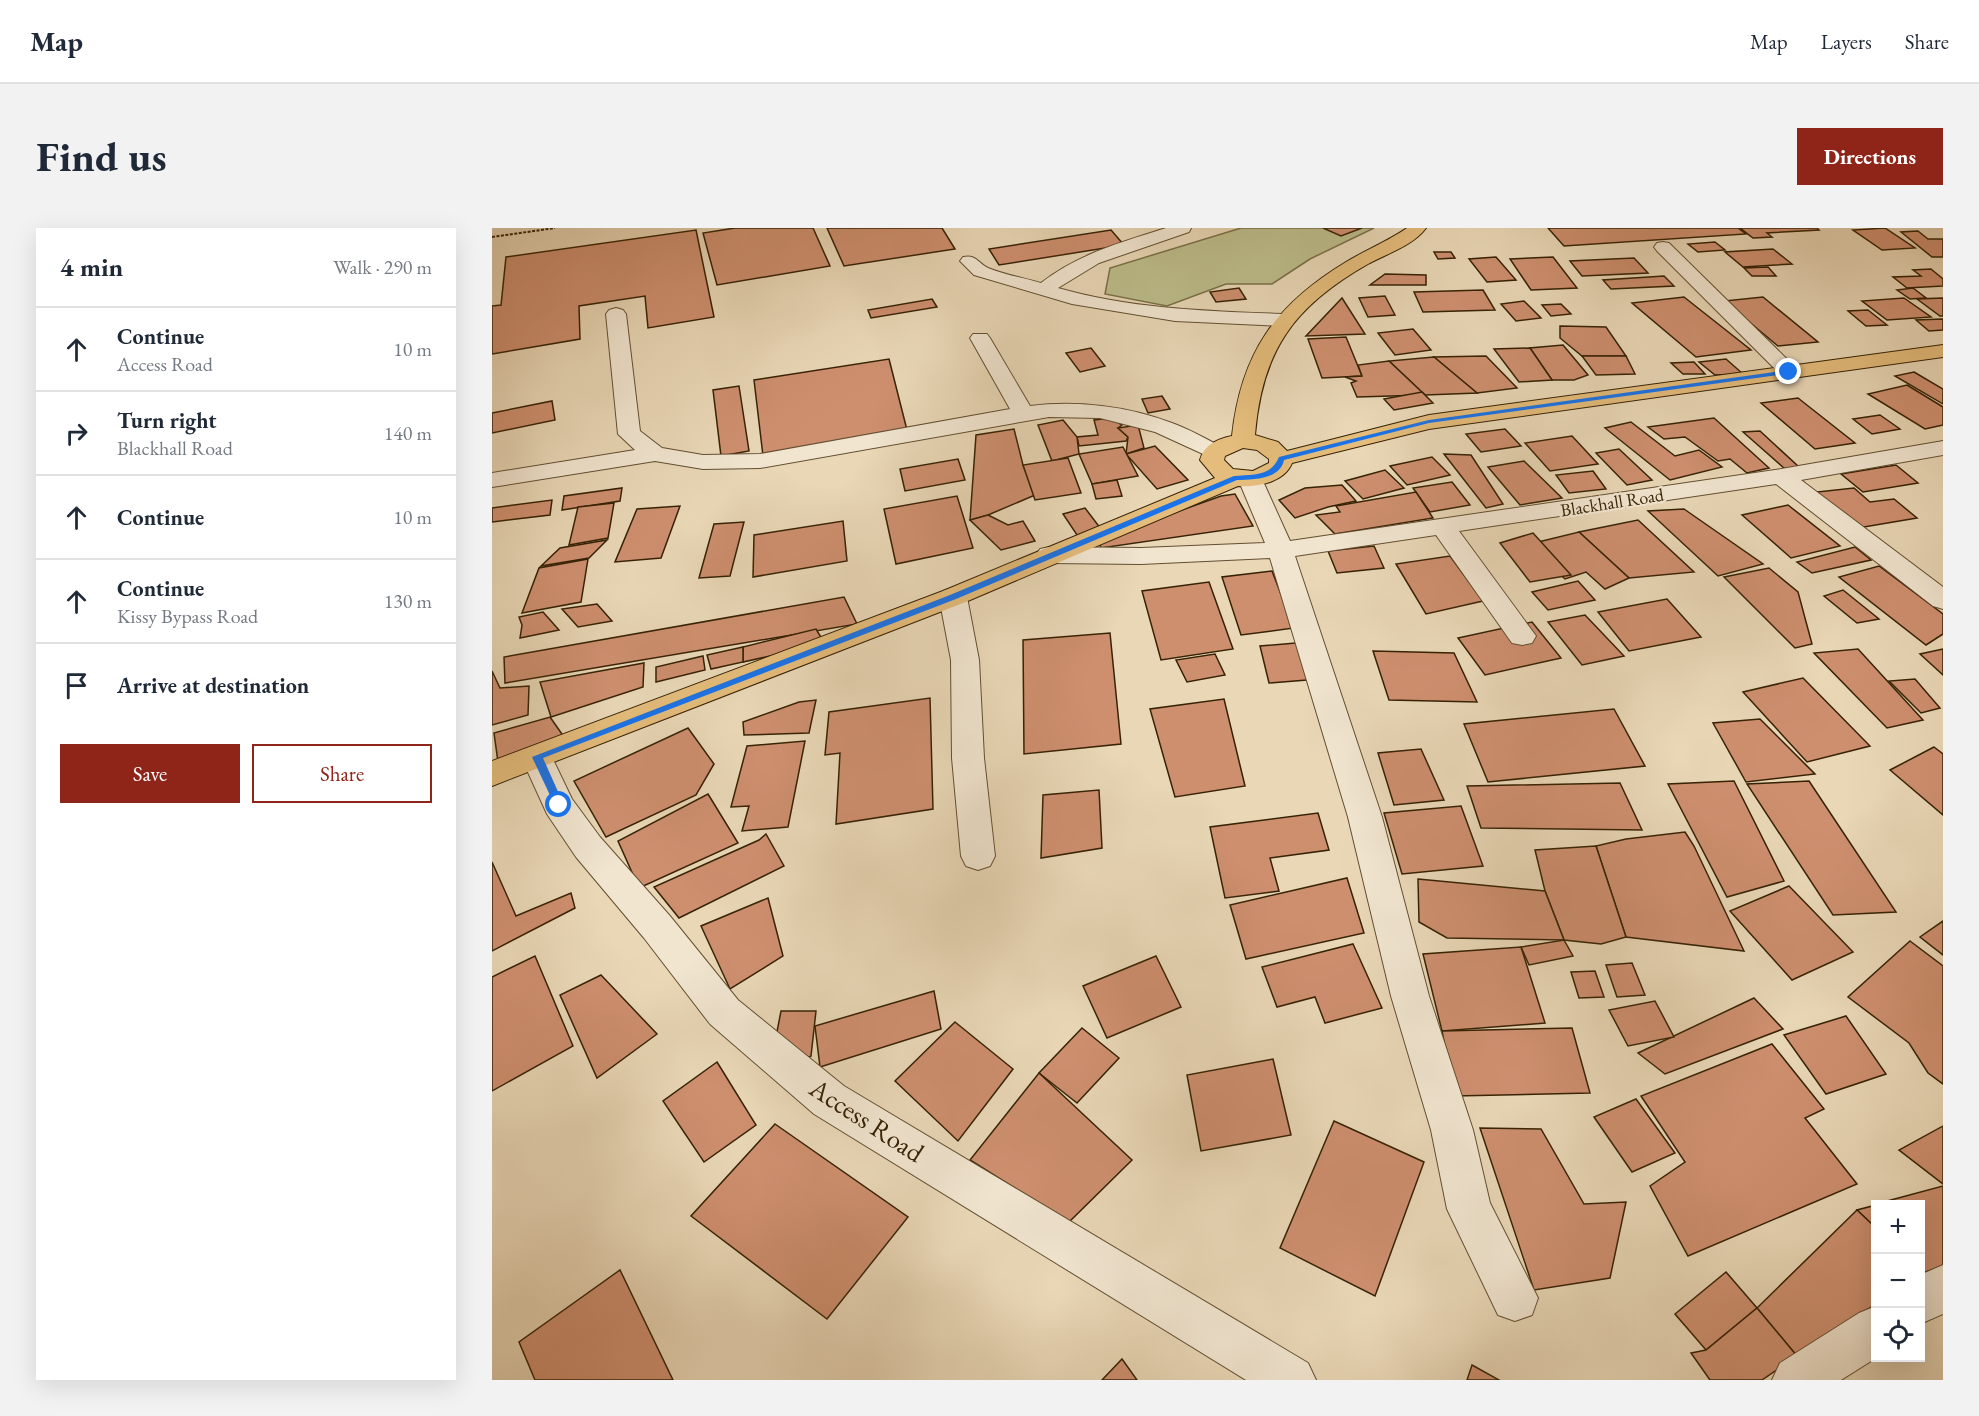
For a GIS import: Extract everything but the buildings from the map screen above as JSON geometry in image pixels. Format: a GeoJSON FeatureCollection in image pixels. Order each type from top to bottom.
{"type":"FeatureCollection","features":[{"type":"Feature","properties":{"kind":"main road"},"geometry":{"type":"LineString","coordinates":[[1244,441],[1245,414],[1257,364],[1282,320],[1319,287],[1418,228]]}},
{"type":"Feature","properties":{"kind":"main road"},"geometry":{"type":"LineString","coordinates":[[1243,478],[1224,474],[1215,467],[1212,460],[1214,452],[1231,443],[1244,441],[1268,446],[1277,451],[1281,459],[1429,422],[1943,351]]}},
{"type":"Feature","properties":{"kind":"main road","name":"Blackhall Road"},"geometry":{"type":"LineString","coordinates":[[492,774],[953,597],[1049,555],[1243,478],[1273,472],[1280,466],[1281,459]]}},
{"type":"Feature","properties":{"kind":"street"},"geometry":{"type":"LineString","coordinates":[[1045,289],[1060,275],[1080,263],[1182,228]]}},
{"type":"Feature","properties":{"kind":"street"},"geometry":{"type":"LineString","coordinates":[[1663,247],[1789,372]]}},
{"type":"Feature","properties":{"kind":"street"},"geometry":{"type":"LineString","coordinates":[[969,261],[980,271],[1072,298],[1145,311],[1282,320]]}},
{"type":"Feature","properties":{"kind":"street"},"geometry":{"type":"LineString","coordinates":[[616,314],[629,434],[655,454]]}},
{"type":"Feature","properties":{"kind":"street"},"geometry":{"type":"LineString","coordinates":[[980,338],[1023,413]]}},
{"type":"Feature","properties":{"kind":"street"},"geometry":{"type":"LineString","coordinates":[[492,480],[655,454],[703,462],[760,461],[1049,410],[1100,411],[1163,427],[1214,452]]}},
{"type":"Feature","properties":{"kind":"street","name":"Blackhall Road"},"geometry":{"type":"LineString","coordinates":[[1049,555],[1141,556],[1281,550],[1443,528],[1781,476],[1943,448]]}},
{"type":"Feature","properties":{"kind":"street"},"geometry":{"type":"LineString","coordinates":[[1781,476],[1943,600]]}},
{"type":"Feature","properties":{"kind":"street"},"geometry":{"type":"LineString","coordinates":[[1243,478],[1281,550],[1293,584],[1365,817],[1410,996],[1452,1130],[1469,1209],[1515,1298]]}},
{"type":"Feature","properties":{"kind":"street"},"geometry":{"type":"LineString","coordinates":[[1443,528],[1522,636]]}},
{"type":"Feature","properties":{"kind":"street"},"geometry":{"type":"LineString","coordinates":[[953,597],[965,660],[968,758],[978,856]]}},
{"type":"Feature","properties":{"kind":"street","name":"Access Road"},"geometry":{"type":"LineString","coordinates":[[537,757],[559,805],[588,847],[657,927],[723,1012],[828,1100],[1291,1380]]}},
{"type":"Feature","properties":{"kind":"street"},"geometry":{"type":"LineString","coordinates":[[1925,1298],[1943,1288]]}},
{"type":"Feature","properties":{"kind":"street"},"geometry":{"type":"LineString","coordinates":[[1797,1380],[1871,1333]]}},
{"type":"Feature","properties":{"kind":"path"},"geometry":{"type":"LineString","coordinates":[[492,237],[555,228]]}},
{"type":"Feature","properties":{"kind":"green space"},"geometry":{"type":"Polygon","coordinates":[[[1241,228],[1374,228],[1310,259],[1272,284],[1226,284],[1167,306],[1105,294],[1110,268],[1241,228]]]}},
{"type":"Feature","properties":{"kind":"route"},"geometry":{"type":"LineString","coordinates":[[559,805],[537,757],[953,597],[1236,478],[1263,477],[1280,466],[1281,459],[1333,444],[1429,422],[1789,372]]}}]}
